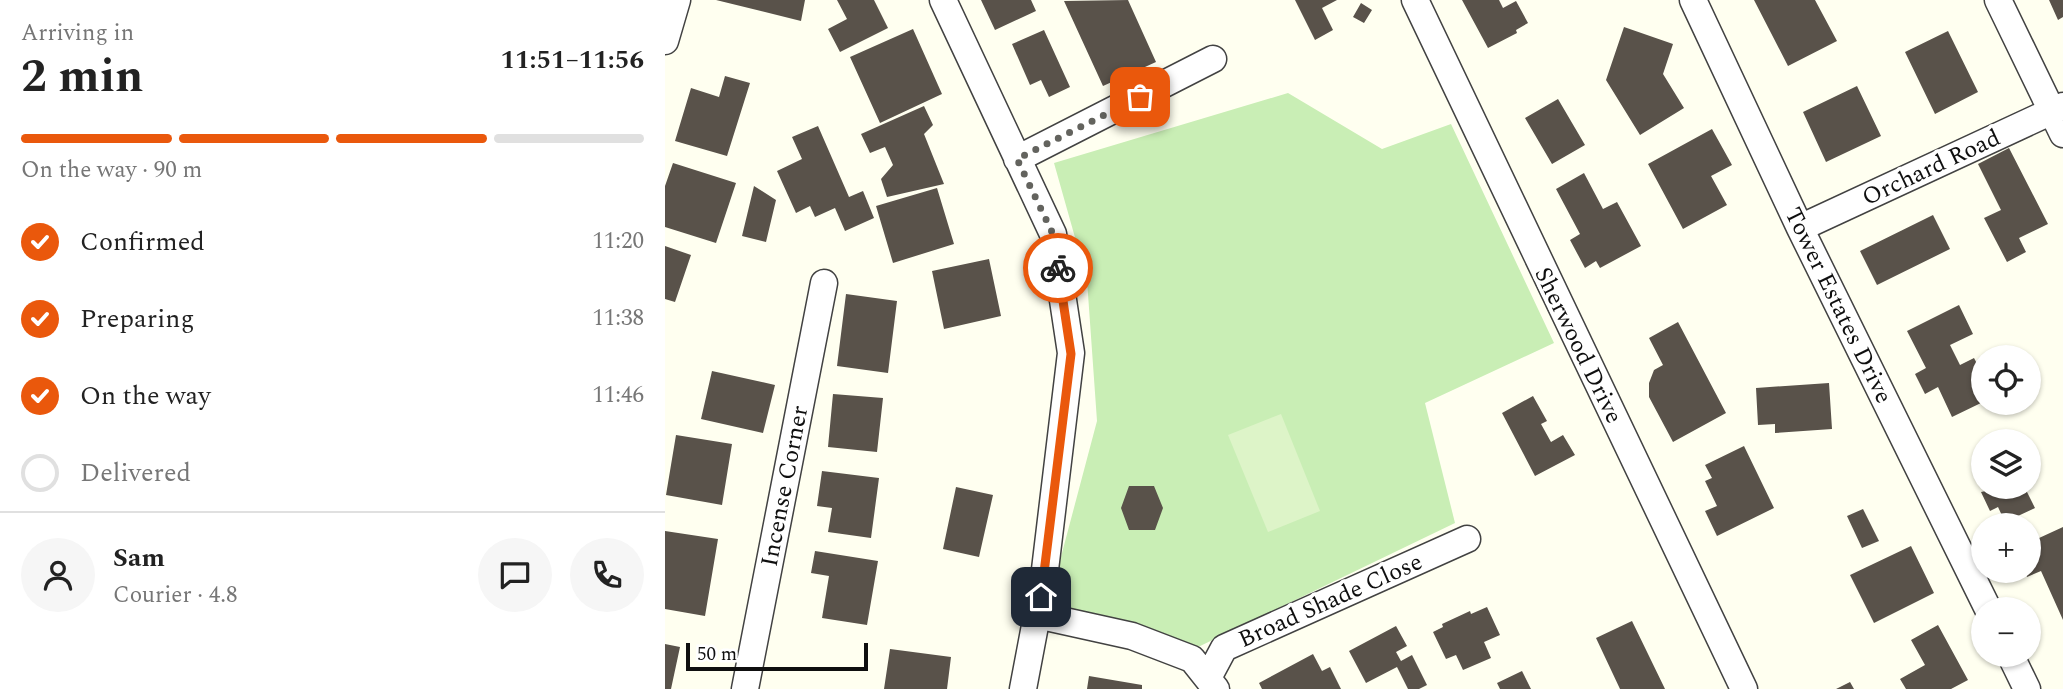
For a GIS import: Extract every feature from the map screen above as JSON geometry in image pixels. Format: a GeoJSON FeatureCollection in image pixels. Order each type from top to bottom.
{"type":"FeatureCollection","features":[{"type":"Feature","properties":{"kind":"street"},"geometry":{"type":"LineString","coordinates":[[665,41],[677,0]]}},
{"type":"Feature","properties":{"kind":"street"},"geometry":{"type":"LineString","coordinates":[[943,0],[1053,234],[1071,354],[1044,578],[1023,689]]}},
{"type":"Feature","properties":{"kind":"street","name":"Sherwood Drive"},"geometry":{"type":"LineString","coordinates":[[1415,0],[1744,689]]}},
{"type":"Feature","properties":{"kind":"street","name":"Tower Estates Drive"},"geometry":{"type":"LineString","coordinates":[[1693,0],[1800,228],[1982,597]]}},
{"type":"Feature","properties":{"kind":"street"},"geometry":{"type":"LineString","coordinates":[[1998,0],[2059,117]]}},
{"type":"Feature","properties":{"kind":"street"},"geometry":{"type":"LineString","coordinates":[[1017,159],[1213,59]]}},
{"type":"Feature","properties":{"kind":"street","name":"Orchard Road"},"geometry":{"type":"LineString","coordinates":[[1800,228],[2059,117]]}},
{"type":"Feature","properties":{"kind":"street","name":"Incense Corner"},"geometry":{"type":"LineString","coordinates":[[745,689],[824,283]]}},
{"type":"Feature","properties":{"kind":"street","name":"Broad Shade Close"},"geometry":{"type":"LineString","coordinates":[[1212,684],[1224,648],[1467,539]]}},
{"type":"Feature","properties":{"kind":"street"},"geometry":{"type":"LineString","coordinates":[[1037,615],[1132,636],[1192,659],[1212,684]]}},
{"type":"Feature","properties":{"kind":"street"},"geometry":{"type":"LineString","coordinates":[[2016,667],[2027,689]]}},
{"type":"Feature","properties":{"kind":"green space"},"geometry":{"type":"Polygon","coordinates":[[[1288,93],[1382,149],[1451,124],[1554,343],[1425,403],[1455,523],[1196,648],[1049,602],[1097,421],[1087,280],[1054,163],[1288,93]]]}},
{"type":"Feature","properties":{"kind":"green space"},"geometry":{"type":"Polygon","coordinates":[[[1281,414],[1320,511],[1268,532],[1228,435],[1281,414]]]}},
{"type":"Feature","properties":{"kind":"building"},"geometry":{"type":"Polygon","coordinates":[[[716,0],[805,0],[801,21],[716,0]]]}},
{"type":"Feature","properties":{"kind":"building"},"geometry":{"type":"Polygon","coordinates":[[[837,0],[874,0],[888,28],[840,52],[828,29],[847,19],[837,0]]]}},
{"type":"Feature","properties":{"kind":"building"},"geometry":{"type":"Polygon","coordinates":[[[981,0],[1031,0],[1036,11],[995,30],[981,0]]]}},
{"type":"Feature","properties":{"kind":"building"},"geometry":{"type":"Polygon","coordinates":[[[1128,0],[1156,62],[1103,86],[1064,1],[1128,0]]]}},
{"type":"Feature","properties":{"kind":"building"},"geometry":{"type":"Polygon","coordinates":[[[1295,0],[1337,0],[1322,8],[1333,30],[1315,40],[1295,0]]]}},
{"type":"Feature","properties":{"kind":"building"},"geometry":{"type":"Polygon","coordinates":[[[1462,0],[1499,0],[1503,8],[1516,1],[1528,23],[1516,30],[1517,33],[1488,48],[1462,0]]]}},
{"type":"Feature","properties":{"kind":"building"},"geometry":{"type":"Polygon","coordinates":[[[1754,0],[1815,0],[1837,41],[1788,66],[1754,0]]]}},
{"type":"Feature","properties":{"kind":"building"},"geometry":{"type":"Polygon","coordinates":[[[2049,0],[2063,0],[2063,17],[2058,20],[2049,0]]]}},
{"type":"Feature","properties":{"kind":"building"},"geometry":{"type":"Polygon","coordinates":[[[1361,3],[1372,10],[1364,23],[1353,17],[1361,3]]]}},
{"type":"Feature","properties":{"kind":"building"},"geometry":{"type":"Polygon","coordinates":[[[1624,27],[1673,44],[1663,74],[1684,108],[1640,135],[1606,80],[1624,27]]]}},
{"type":"Feature","properties":{"kind":"building"},"geometry":{"type":"Polygon","coordinates":[[[913,29],[942,94],[880,123],[850,57],[913,29]]]}},
{"type":"Feature","properties":{"kind":"building"},"geometry":{"type":"Polygon","coordinates":[[[1044,30],[1070,87],[1049,97],[1041,80],[1030,85],[1012,44],[1044,30]]]}},
{"type":"Feature","properties":{"kind":"building"},"geometry":{"type":"Polygon","coordinates":[[[1948,31],[1978,92],[1935,114],[1905,52],[1948,31]]]}},
{"type":"Feature","properties":{"kind":"building"},"geometry":{"type":"Polygon","coordinates":[[[725,76],[750,83],[727,156],[675,141],[691,88],[719,97],[725,76]]]}},
{"type":"Feature","properties":{"kind":"building"},"geometry":{"type":"Polygon","coordinates":[[[1857,86],[1881,136],[1826,162],[1803,112],[1857,86]]]}},
{"type":"Feature","properties":{"kind":"building"},"geometry":{"type":"Polygon","coordinates":[[[1558,99],[1585,145],[1552,164],[1525,118],[1558,99]]]}},
{"type":"Feature","properties":{"kind":"building"},"geometry":{"type":"Polygon","coordinates":[[[924,106],[933,125],[924,134],[944,184],[887,197],[881,179],[893,165],[885,147],[870,153],[861,134],[924,106]]]}},
{"type":"Feature","properties":{"kind":"building"},"geometry":{"type":"Polygon","coordinates":[[[818,126],[849,197],[863,191],[874,218],[845,231],[835,208],[815,217],[810,206],[796,213],[777,171],[802,159],[792,137],[818,126]]]}},
{"type":"Feature","properties":{"kind":"building"},"geometry":{"type":"Polygon","coordinates":[[[1712,129],[1732,165],[1711,176],[1727,205],[1683,229],[1648,164],[1712,129]]]}},
{"type":"Feature","properties":{"kind":"building"},"geometry":{"type":"Polygon","coordinates":[[[2009,148],[2048,224],[2019,238],[2026,252],[2007,262],[1984,218],[2001,210],[1978,164],[2009,148]]]}},
{"type":"Feature","properties":{"kind":"building"},"geometry":{"type":"Polygon","coordinates":[[[673,163],[736,183],[716,243],[665,227],[665,186],[673,163]]]}},
{"type":"Feature","properties":{"kind":"building"},"geometry":{"type":"Polygon","coordinates":[[[1584,173],[1603,209],[1617,202],[1641,246],[1600,268],[1596,261],[1585,268],[1570,240],[1580,234],[1556,189],[1584,173]]]}},
{"type":"Feature","properties":{"kind":"building"},"geometry":{"type":"Polygon","coordinates":[[[754,186],[776,200],[766,242],[742,236],[754,186]]]}},
{"type":"Feature","properties":{"kind":"building"},"geometry":{"type":"Polygon","coordinates":[[[937,188],[954,244],[893,263],[876,206],[937,188]]]}},
{"type":"Feature","properties":{"kind":"building"},"geometry":{"type":"Polygon","coordinates":[[[1933,215],[1950,249],[1877,285],[1860,251],[1933,215]]]}},
{"type":"Feature","properties":{"kind":"building"},"geometry":{"type":"Polygon","coordinates":[[[665,246],[691,255],[675,302],[665,299],[665,246]]]}},
{"type":"Feature","properties":{"kind":"building"},"geometry":{"type":"Polygon","coordinates":[[[989,259],[1001,316],[944,329],[932,271],[989,259]]]}},
{"type":"Feature","properties":{"kind":"building"},"geometry":{"type":"Polygon","coordinates":[[[846,294],[897,301],[888,373],[837,366],[846,294]]]}},
{"type":"Feature","properties":{"kind":"building"},"geometry":{"type":"Polygon","coordinates":[[[1959,305],[1973,334],[1950,345],[1960,365],[1971,360],[1971,408],[1952,417],[1938,387],[1925,394],[1915,374],[1926,368],[1907,331],[1959,305]]]}},
{"type":"Feature","properties":{"kind":"building"},"geometry":{"type":"Polygon","coordinates":[[[1678,322],[1726,413],[1673,442],[1649,397],[1649,383],[1654,370],[1663,365],[1649,338],[1678,322]]]}},
{"type":"Feature","properties":{"kind":"building"},"geometry":{"type":"Polygon","coordinates":[[[712,371],[775,385],[763,433],[701,419],[712,371]]]}},
{"type":"Feature","properties":{"kind":"building"},"geometry":{"type":"Polygon","coordinates":[[[1829,383],[1832,429],[1775,433],[1775,424],[1758,425],[1756,388],[1829,383]]]}},
{"type":"Feature","properties":{"kind":"building"},"geometry":{"type":"Polygon","coordinates":[[[833,394],[883,398],[877,452],[828,447],[833,394]]]}},
{"type":"Feature","properties":{"kind":"building"},"geometry":{"type":"Polygon","coordinates":[[[1533,396],[1547,421],[1541,424],[1551,442],[1563,435],[1575,455],[1535,476],[1502,413],[1533,396]]]}},
{"type":"Feature","properties":{"kind":"building"},"geometry":{"type":"Polygon","coordinates":[[[676,435],[732,444],[722,505],[666,495],[676,435]]]}},
{"type":"Feature","properties":{"kind":"building"},"geometry":{"type":"Polygon","coordinates":[[[1744,446],[1774,508],[1717,536],[1705,511],[1717,506],[1705,481],[1712,478],[1705,465],[1744,446]]]}},
{"type":"Feature","properties":{"kind":"building"},"geometry":{"type":"Polygon","coordinates":[[[822,471],[879,478],[871,538],[828,532],[832,508],[817,506],[822,471]]]}},
{"type":"Feature","properties":{"kind":"building"},"geometry":{"type":"Polygon","coordinates":[[[1129,486],[1154,486],[1163,508],[1155,530],[1129,530],[1121,508],[1129,486]]]}},
{"type":"Feature","properties":{"kind":"building"},"geometry":{"type":"Polygon","coordinates":[[[956,487],[993,495],[979,557],[943,549],[956,487]]]}},
{"type":"Feature","properties":{"kind":"building"},"geometry":{"type":"Polygon","coordinates":[[[1984,499],[2030,499],[2035,508],[2024,513],[2001,513],[1998,507],[1990,511],[1984,499]]]}},
{"type":"Feature","properties":{"kind":"building"},"geometry":{"type":"Polygon","coordinates":[[[1863,509],[1879,541],[1862,548],[1847,516],[1863,509]]]}},
{"type":"Feature","properties":{"kind":"building"},"geometry":{"type":"Polygon","coordinates":[[[2063,527],[2063,620],[2041,571],[2041,537],[2063,527]]]}},
{"type":"Feature","properties":{"kind":"building"},"geometry":{"type":"Polygon","coordinates":[[[665,531],[718,539],[705,616],[665,609],[665,531]]]}},
{"type":"Feature","properties":{"kind":"building"},"geometry":{"type":"Polygon","coordinates":[[[1911,546],[1934,593],[1874,623],[1850,575],[1911,546]]]}},
{"type":"Feature","properties":{"kind":"building"},"geometry":{"type":"Polygon","coordinates":[[[815,551],[878,561],[867,625],[822,618],[829,576],[811,573],[815,551]]]}},
{"type":"Feature","properties":{"kind":"building"},"geometry":{"type":"Polygon","coordinates":[[[1487,607],[1500,635],[1484,642],[1491,658],[1463,670],[1456,655],[1446,659],[1433,632],[1443,627],[1442,624],[1470,611],[1471,614],[1487,607]]]}},
{"type":"Feature","properties":{"kind":"building"},"geometry":{"type":"Polygon","coordinates":[[[1632,621],[1665,689],[1620,689],[1596,638],[1632,621]]]}},
{"type":"Feature","properties":{"kind":"building"},"geometry":{"type":"Polygon","coordinates":[[[1938,625],[1968,680],[1951,689],[1906,689],[1900,679],[1925,665],[1911,640],[1938,625]]]}},
{"type":"Feature","properties":{"kind":"building"},"geometry":{"type":"Polygon","coordinates":[[[1396,626],[1407,646],[1396,652],[1401,661],[1412,655],[1427,685],[1419,689],[1408,689],[1397,667],[1366,683],[1349,651],[1396,626]]]}},
{"type":"Feature","properties":{"kind":"building"},"geometry":{"type":"Polygon","coordinates":[[[665,644],[680,647],[671,689],[665,689],[665,644]]]}},
{"type":"Feature","properties":{"kind":"building"},"geometry":{"type":"Polygon","coordinates":[[[890,649],[951,657],[947,689],[884,689],[890,649]]]}},
{"type":"Feature","properties":{"kind":"building"},"geometry":{"type":"Polygon","coordinates":[[[1313,654],[1322,671],[1330,667],[1341,689],[1262,689],[1259,683],[1313,654]]]}},
{"type":"Feature","properties":{"kind":"building"},"geometry":{"type":"Polygon","coordinates":[[[1522,671],[1531,689],[1500,689],[1497,683],[1522,671]]]}},
{"type":"Feature","properties":{"kind":"building"},"geometry":{"type":"Polygon","coordinates":[[[1089,676],[1142,685],[1142,689],[1087,689],[1089,676]]]}},
{"type":"Feature","properties":{"kind":"building"},"geometry":{"type":"Polygon","coordinates":[[[1850,682],[1854,689],[1836,689],[1850,682]]]}},
{"type":"Feature","properties":{"kind":"way so far"},"geometry":{"type":"LineString","coordinates":[[1058,268],[1053,234],[1017,159],[1140,97]]}},
{"type":"Feature","properties":{"kind":"route"},"geometry":{"type":"LineString","coordinates":[[1041,597],[1071,354],[1058,268]]}}]}
